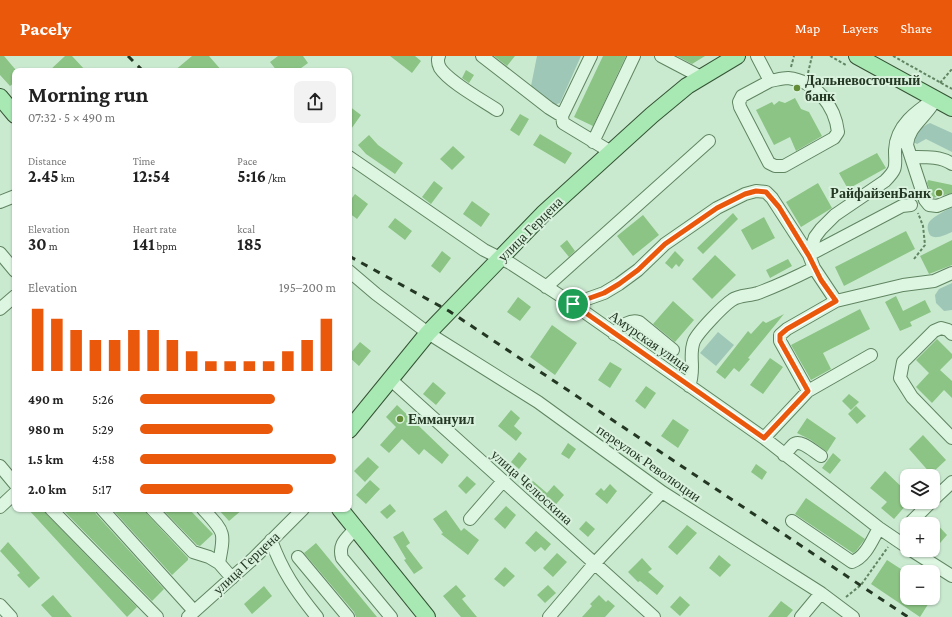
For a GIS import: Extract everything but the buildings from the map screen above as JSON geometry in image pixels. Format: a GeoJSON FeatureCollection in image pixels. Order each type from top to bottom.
{"type":"FeatureCollection","features":[{"type":"Feature","properties":{"kind":"main road","name":"улица Герцена"},"geometry":{"type":"LineString","coordinates":[[352,426],[428,333],[543,214],[687,86],[737,56]]}},
{"type":"Feature","properties":{"kind":"main road"},"geometry":{"type":"LineString","coordinates":[[857,56],[952,108]]}},
{"type":"Feature","properties":{"kind":"main road"},"geometry":{"type":"LineString","coordinates":[[0,96],[12,111]]}},
{"type":"Feature","properties":{"kind":"main road"},"geometry":{"type":"LineString","coordinates":[[342,512],[427,617]]}},
{"type":"Feature","properties":{"kind":"street"},"geometry":{"type":"LineString","coordinates":[[439,56],[439,66],[449,78],[496,110]]}},
{"type":"Feature","properties":{"kind":"street"},"geometry":{"type":"LineString","coordinates":[[482,56],[549,108],[562,116]]}},
{"type":"Feature","properties":{"kind":"street"},"geometry":{"type":"LineString","coordinates":[[591,56],[562,116],[563,123],[567,127],[611,152]]}},
{"type":"Feature","properties":{"kind":"street"},"geometry":{"type":"LineString","coordinates":[[593,142],[634,56]]}},
{"type":"Feature","properties":{"kind":"street"},"geometry":{"type":"LineString","coordinates":[[661,56],[701,77]]}},
{"type":"Feature","properties":{"kind":"street"},"geometry":{"type":"LineString","coordinates":[[757,56],[770,81]]}},
{"type":"Feature","properties":{"kind":"street"},"geometry":{"type":"LineString","coordinates":[[789,78],[805,84],[824,97],[834,112],[838,132],[834,138],[784,166],[775,166],[769,163],[740,107],[739,102],[742,96],[770,81],[789,78]]}},
{"type":"Feature","properties":{"kind":"street"},"geometry":{"type":"LineString","coordinates":[[936,98],[929,110],[913,127],[908,136],[907,145],[925,200],[929,205],[936,206],[952,200]]}},
{"type":"Feature","properties":{"kind":"street"},"geometry":{"type":"LineString","coordinates":[[809,256],[815,237],[830,220],[892,174],[896,160],[895,150],[901,130],[913,114],[936,98]]}},
{"type":"Feature","properties":{"kind":"street"},"geometry":{"type":"LineString","coordinates":[[546,287],[709,141]]}},
{"type":"Feature","properties":{"kind":"street"},"geometry":{"type":"LineString","coordinates":[[911,157],[927,157],[947,160],[952,164]]}},
{"type":"Feature","properties":{"kind":"street","name":"Амурская улица"},"geometry":{"type":"LineString","coordinates":[[352,159],[484,250],[500,258],[573,304],[764,438],[784,455],[900,543]]}},
{"type":"Feature","properties":{"kind":"street"},"geometry":{"type":"LineString","coordinates":[[573,304],[604,293],[619,284],[638,270],[665,244],[717,208],[745,194],[756,191],[766,192],[772,198],[809,256],[814,268],[836,301]]}},
{"type":"Feature","properties":{"kind":"street"},"geometry":{"type":"LineString","coordinates":[[0,202],[12,197]]}},
{"type":"Feature","properties":{"kind":"street"},"geometry":{"type":"LineString","coordinates":[[809,256],[902,206],[911,205]]}},
{"type":"Feature","properties":{"kind":"street"},"geometry":{"type":"LineString","coordinates":[[0,253],[12,267]]}},
{"type":"Feature","properties":{"kind":"street"},"geometry":{"type":"LineString","coordinates":[[689,386],[693,371],[691,349],[695,340],[725,306],[738,297],[774,287],[814,268]]}},
{"type":"Feature","properties":{"kind":"street"},"geometry":{"type":"LineString","coordinates":[[808,391],[780,341],[780,335],[787,329],[836,301],[903,285],[934,281],[952,273]]}},
{"type":"Feature","properties":{"kind":"street","name":"переулок Революции"},"geometry":{"type":"LineString","coordinates":[[352,274],[376,294],[428,333],[538,402],[662,492],[821,593],[853,617]]}},
{"type":"Feature","properties":{"kind":"street"},"geometry":{"type":"LineString","coordinates":[[0,309],[12,299]]}},
{"type":"Feature","properties":{"kind":"street"},"geometry":{"type":"LineString","coordinates":[[614,334],[629,322],[639,322],[673,350]]}},
{"type":"Feature","properties":{"kind":"street"},"geometry":{"type":"LineString","coordinates":[[952,334],[948,330],[941,328],[934,331],[903,362],[900,378],[912,397],[952,438]]}},
{"type":"Feature","properties":{"kind":"street"},"geometry":{"type":"LineString","coordinates":[[764,438],[808,391],[870,355]]}},
{"type":"Feature","properties":{"kind":"street","name":"улица Челюскина"},"geometry":{"type":"LineString","coordinates":[[390,379],[654,617]]}},
{"type":"Feature","properties":{"kind":"street"},"geometry":{"type":"LineString","coordinates":[[784,455],[793,444],[797,443],[803,444],[821,456]]}},
{"type":"Feature","properties":{"kind":"street"},"geometry":{"type":"LineString","coordinates":[[0,466],[12,480]]}},
{"type":"Feature","properties":{"kind":"street"},"geometry":{"type":"LineString","coordinates":[[470,519],[503,481]]}},
{"type":"Feature","properties":{"kind":"street"},"geometry":{"type":"LineString","coordinates":[[940,493],[952,482]]}},
{"type":"Feature","properties":{"kind":"street"},"geometry":{"type":"LineString","coordinates":[[550,617],[594,564],[662,492]]}},
{"type":"Feature","properties":{"kind":"street"},"geometry":{"type":"LineString","coordinates":[[0,507],[12,496]]}},
{"type":"Feature","properties":{"kind":"street"},"geometry":{"type":"LineString","coordinates":[[916,517],[923,509]]}},
{"type":"Feature","properties":{"kind":"street"},"geometry":{"type":"LineString","coordinates":[[54,512],[157,617]]}},
{"type":"Feature","properties":{"kind":"street"},"geometry":{"type":"LineString","coordinates":[[105,512],[191,614]]}},
{"type":"Feature","properties":{"kind":"street"},"geometry":{"type":"LineString","coordinates":[[155,512],[193,552],[209,557],[219,563],[232,578]]}},
{"type":"Feature","properties":{"kind":"street"},"geometry":{"type":"LineString","coordinates":[[206,512],[221,528],[223,540],[219,563]]}},
{"type":"Feature","properties":{"kind":"street","name":"улица Герцена"},"geometry":{"type":"LineString","coordinates":[[191,614],[232,578],[300,512]]}},
{"type":"Feature","properties":{"kind":"street"},"geometry":{"type":"LineString","coordinates":[[792,521],[852,562],[857,560],[868,549],[879,528]]}},
{"type":"Feature","properties":{"kind":"street"},"geometry":{"type":"LineString","coordinates":[[355,529],[342,543],[340,550],[342,558],[391,617]]}},
{"type":"Feature","properties":{"kind":"street"},"geometry":{"type":"LineString","coordinates":[[894,539],[900,533]]}},
{"type":"Feature","properties":{"kind":"street"},"geometry":{"type":"LineString","coordinates":[[271,540],[278,561],[288,578],[317,617]]}},
{"type":"Feature","properties":{"kind":"street"},"geometry":{"type":"LineString","coordinates":[[298,557],[348,617]]}},
{"type":"Feature","properties":{"kind":"street"},"geometry":{"type":"LineString","coordinates":[[922,557],[952,576]]}},
{"type":"Feature","properties":{"kind":"street"},"geometry":{"type":"LineString","coordinates":[[801,617],[821,593]]}},
{"type":"Feature","properties":{"kind":"street"},"geometry":{"type":"LineString","coordinates":[[0,605],[11,617]]}},
{"type":"Feature","properties":{"kind":"path"},"geometry":{"type":"LineString","coordinates":[[805,84],[812,56]]}},
{"type":"Feature","properties":{"kind":"path"},"geometry":{"type":"LineString","coordinates":[[893,56],[952,89]]}},
{"type":"Feature","properties":{"kind":"path"},"geometry":{"type":"LineString","coordinates":[[940,83],[952,69]]}},
{"type":"Feature","properties":{"kind":"path"},"geometry":{"type":"LineString","coordinates":[[911,205],[918,212],[921,220],[925,245],[914,259]]}},
{"type":"Feature","properties":{"kind":"path"},"geometry":{"type":"LineString","coordinates":[[837,604],[861,586],[894,539]]}},
{"type":"Feature","properties":{"kind":"green space"},"geometry":{"type":"Polygon","coordinates":[[[537,56],[581,56],[560,103],[554,105],[531,86],[537,56]]]}},
{"type":"Feature","properties":{"kind":"green space"},"geometry":{"type":"Polygon","coordinates":[[[930,123],[952,133],[952,152],[926,139],[917,144],[913,142],[913,139],[919,131],[930,123]]]}},
{"type":"Feature","properties":{"kind":"green space"},"geometry":{"type":"Polygon","coordinates":[[[952,207],[952,232],[938,237],[929,234],[929,222],[952,207]]]}},
{"type":"Feature","properties":{"kind":"green space"},"geometry":{"type":"Polygon","coordinates":[[[952,283],[952,310],[944,311],[936,303],[935,295],[939,289],[952,283]]]}},
{"type":"Feature","properties":{"kind":"green space"},"geometry":{"type":"Polygon","coordinates":[[[718,332],[734,345],[716,366],[700,353],[718,332]]]}},
{"type":"Feature","properties":{"kind":"railway"},"geometry":{"type":"LineString","coordinates":[[128,56],[140,68]]}},
{"type":"Feature","properties":{"kind":"railway"},"geometry":{"type":"LineString","coordinates":[[352,258],[449,311],[908,617]]}},
{"type":"Feature","properties":{"kind":"place","name":"Дальневосточный банк"},"geometry":{"type":"Point","coordinates":[797,88]}},
{"type":"Feature","properties":{"kind":"place","name":"РайфайзенБанк"},"geometry":{"type":"Point","coordinates":[939,193]}},
{"type":"Feature","properties":{"kind":"place","name":"Еммануил"},"geometry":{"type":"Point","coordinates":[400,419]}},
{"type":"Feature","properties":{"kind":"route"},"geometry":{"type":"LineString","coordinates":[[756,191],[766,192],[779,207],[809,256],[821,280],[836,301],[787,329],[780,335],[780,341],[808,391],[764,438],[573,304],[604,293],[619,284],[638,270],[665,244],[717,208],[745,194],[756,191]]}}]}
